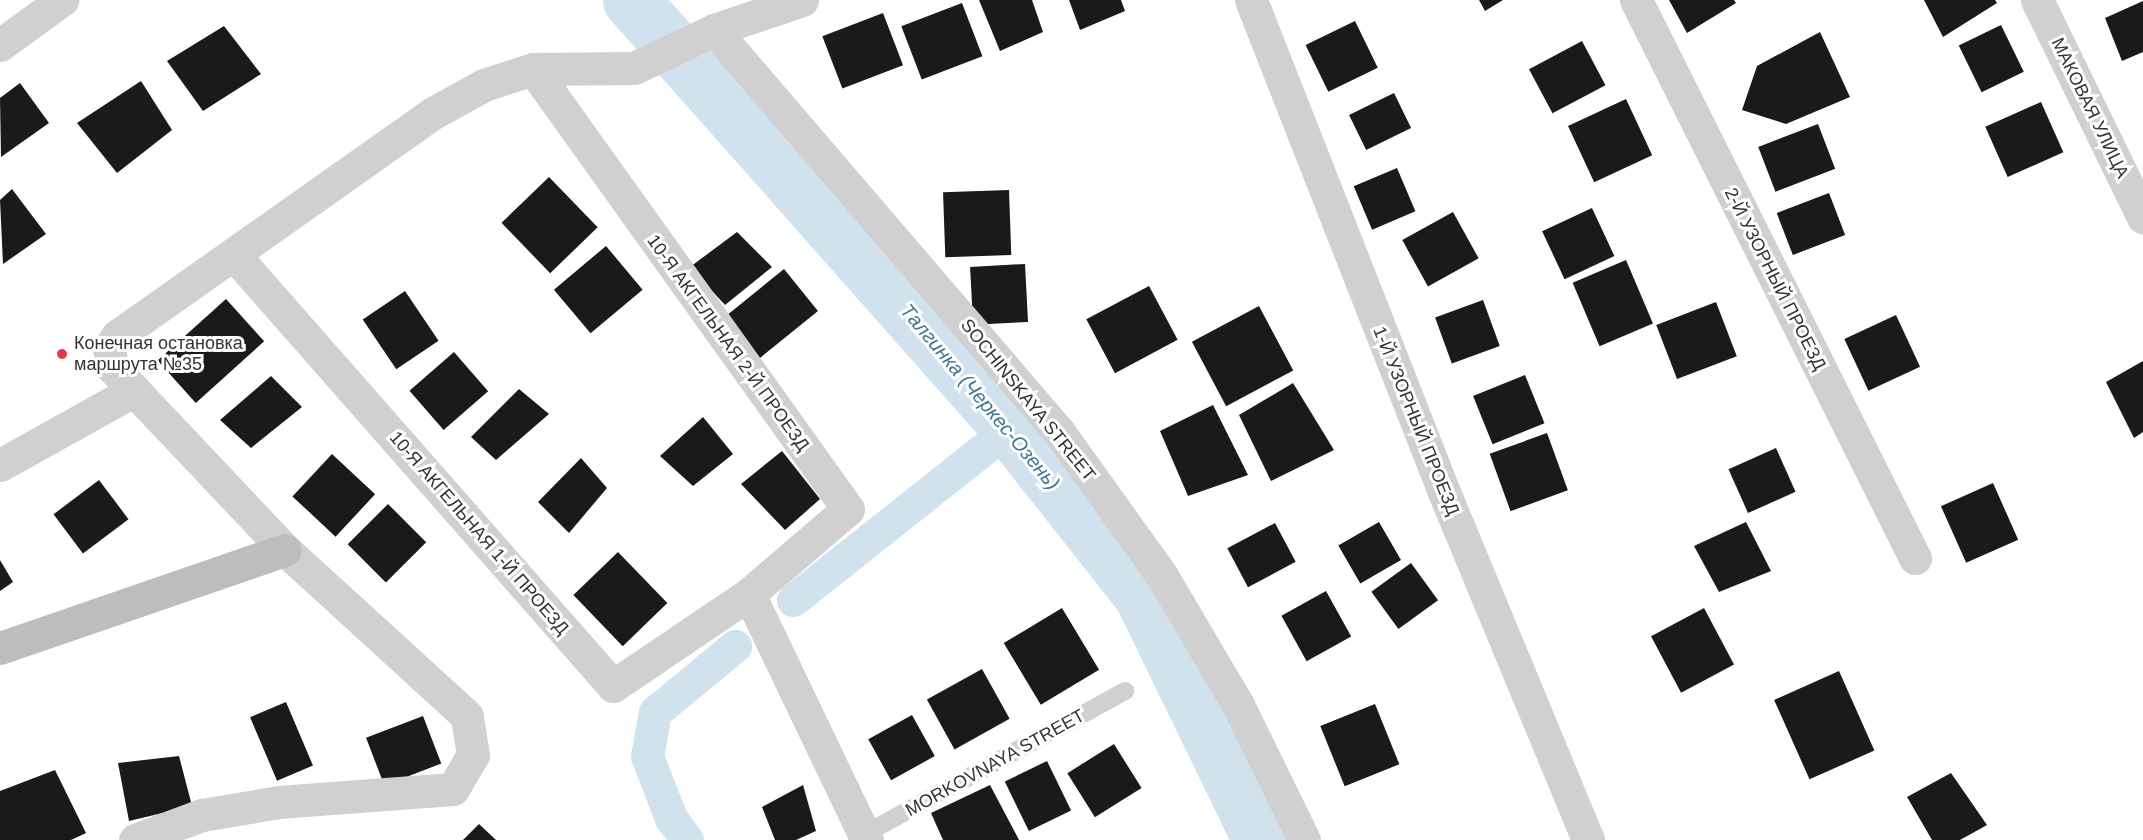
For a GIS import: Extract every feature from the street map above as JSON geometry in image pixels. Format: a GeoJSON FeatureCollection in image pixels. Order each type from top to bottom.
{"type":"FeatureCollection","features":[{"type":"Feature","properties":{"kind":"street"},"geometry":{"type":"LineString","coordinates":[[135,840],[202,815],[279,802],[453,789],[473,755],[466,716],[285,550],[112,367],[109,349],[117,336],[236,257],[435,112],[484,85],[533,69],[634,68],[714,30],[802,0]]}},
{"type":"Feature","properties":{"kind":"street","name":"1-Й УЗОРНЫЙ ПРОЕЗД"},"geometry":{"type":"LineString","coordinates":[[1251,0],[1444,492],[1588,840]]}},
{"type":"Feature","properties":{"kind":"street","name":"2-Й УЗОРНЫЙ ПРОЕЗД"},"geometry":{"type":"LineString","coordinates":[[1636,0],[1915,558]]}},
{"type":"Feature","properties":{"kind":"street","name":"МАКОВАЯ УЛИЦА"},"geometry":{"type":"LineString","coordinates":[[2037,0],[2143,217]]}},
{"type":"Feature","properties":{"kind":"street"},"geometry":{"type":"LineString","coordinates":[[0,45],[48,4]]}},
{"type":"Feature","properties":{"kind":"street","name":"SOCHINSKAYA STREET"},"geometry":{"type":"LineString","coordinates":[[714,30],[1066,442],[1162,576],[1238,705],[1304,840]]}},
{"type":"Feature","properties":{"kind":"street","name":"10-Я АКГЕЛЬНАЯ 2-Й ПРОЕЗД"},"geometry":{"type":"LineString","coordinates":[[533,69],[848,509],[749,594]]}},
{"type":"Feature","properties":{"kind":"street","name":"10-Я АКГЕЛЬНАЯ 1-Й ПРОЕЗД"},"geometry":{"type":"LineString","coordinates":[[236,257],[613,687],[749,594]]}},
{"type":"Feature","properties":{"kind":"street"},"geometry":{"type":"LineString","coordinates":[[0,465],[135,390]]}},
{"type":"Feature","properties":{"kind":"street"},"geometry":{"type":"LineString","coordinates":[[0,648],[285,550]]}},
{"type":"Feature","properties":{"kind":"street"},"geometry":{"type":"LineString","coordinates":[[749,594],[866,837]]}},
{"type":"Feature","properties":{"kind":"lane","name":"MORKOVNAYA STREET"},"geometry":{"type":"LineString","coordinates":[[866,837],[1125,691]]}},
{"type":"Feature","properties":{"kind":"building"},"geometry":{"type":"Polygon","coordinates":[[[979,0],[1032,0],[1043,32],[1000,51],[979,0]]]}},
{"type":"Feature","properties":{"kind":"building"},"geometry":{"type":"Polygon","coordinates":[[[1069,0],[1121,0],[1125,11],[1080,30],[1069,0]]]}},
{"type":"Feature","properties":{"kind":"building"},"geometry":{"type":"Polygon","coordinates":[[[1479,0],[1503,0],[1485,11],[1479,0]]]}},
{"type":"Feature","properties":{"kind":"building"},"geometry":{"type":"Polygon","coordinates":[[[1669,0],[1734,0],[1736,3],[1687,33],[1669,0]]]}},
{"type":"Feature","properties":{"kind":"building"},"geometry":{"type":"Polygon","coordinates":[[[1924,0],[1995,0],[1997,3],[1943,37],[1924,0]]]}},
{"type":"Feature","properties":{"kind":"building"},"geometry":{"type":"Polygon","coordinates":[[[2143,1],[2143,52],[2122,61],[2105,18],[2143,1]]]}},
{"type":"Feature","properties":{"kind":"building"},"geometry":{"type":"Polygon","coordinates":[[[962,3],[982,56],[922,80],[901,26],[962,3]]]}},
{"type":"Feature","properties":{"kind":"building"},"geometry":{"type":"Polygon","coordinates":[[[883,13],[903,65],[842,89],[822,36],[883,13]]]}},
{"type":"Feature","properties":{"kind":"building"},"geometry":{"type":"Polygon","coordinates":[[[1355,21],[1378,68],[1328,92],[1306,45],[1355,21]]]}},
{"type":"Feature","properties":{"kind":"building"},"geometry":{"type":"Polygon","coordinates":[[[2001,25],[2024,72],[1982,92],[1959,46],[2001,25]]]}},
{"type":"Feature","properties":{"kind":"building"},"geometry":{"type":"Polygon","coordinates":[[[224,26],[261,74],[203,111],[167,61],[224,26]]]}},
{"type":"Feature","properties":{"kind":"building"},"geometry":{"type":"Polygon","coordinates":[[[1820,32],[1850,97],[1786,124],[1742,110],[1757,66],[1820,32]]]}},
{"type":"Feature","properties":{"kind":"building"},"geometry":{"type":"Polygon","coordinates":[[[1582,41],[1605,85],[1552,113],[1529,69],[1582,41]]]}},
{"type":"Feature","properties":{"kind":"building"},"geometry":{"type":"Polygon","coordinates":[[[141,81],[172,130],[117,173],[77,123],[141,81]]]}},
{"type":"Feature","properties":{"kind":"building"},"geometry":{"type":"Polygon","coordinates":[[[20,83],[49,123],[1,157],[0,98],[20,83]]]}},
{"type":"Feature","properties":{"kind":"building"},"geometry":{"type":"Polygon","coordinates":[[[1394,93],[1411,128],[1366,150],[1349,115],[1394,93]]]}},
{"type":"Feature","properties":{"kind":"building"},"geometry":{"type":"Polygon","coordinates":[[[1626,99],[1652,155],[1594,182],[1568,126],[1626,99]]]}},
{"type":"Feature","properties":{"kind":"building"},"geometry":{"type":"Polygon","coordinates":[[[2041,102],[2063,152],[2008,177],[1985,127],[2041,102]]]}},
{"type":"Feature","properties":{"kind":"building"},"geometry":{"type":"Polygon","coordinates":[[[1818,124],[1835,169],[1775,192],[1758,147],[1818,124]]]}},
{"type":"Feature","properties":{"kind":"building"},"geometry":{"type":"Polygon","coordinates":[[[1397,168],[1415,211],[1372,230],[1354,186],[1397,168]]]}},
{"type":"Feature","properties":{"kind":"building"},"geometry":{"type":"Polygon","coordinates":[[[549,177],[598,227],[550,273],[502,223],[549,177]]]}},
{"type":"Feature","properties":{"kind":"building"},"geometry":{"type":"Polygon","coordinates":[[[12,189],[46,234],[3,264],[0,200],[12,189]]]}},
{"type":"Feature","properties":{"kind":"building"},"geometry":{"type":"Polygon","coordinates":[[[1009,190],[1011,255],[945,257],[943,192],[1009,190]]]}},
{"type":"Feature","properties":{"kind":"building"},"geometry":{"type":"Polygon","coordinates":[[[1829,193],[1845,235],[1793,255],[1777,213],[1829,193]]]}},
{"type":"Feature","properties":{"kind":"building"},"geometry":{"type":"Polygon","coordinates":[[[1592,208],[1614,256],[1565,279],[1542,231],[1592,208]]]}},
{"type":"Feature","properties":{"kind":"building"},"geometry":{"type":"Polygon","coordinates":[[[1453,212],[1479,258],[1428,286],[1402,240],[1453,212]]]}},
{"type":"Feature","properties":{"kind":"building"},"geometry":{"type":"Polygon","coordinates":[[[737,232],[772,267],[725,305],[690,267],[737,232]]]}},
{"type":"Feature","properties":{"kind":"building"},"geometry":{"type":"Polygon","coordinates":[[[606,246],[643,290],[591,333],[554,290],[606,246]]]}},
{"type":"Feature","properties":{"kind":"building"},"geometry":{"type":"Polygon","coordinates":[[[1626,260],[1653,324],[1600,346],[1573,283],[1626,260]]]}},
{"type":"Feature","properties":{"kind":"building"},"geometry":{"type":"Polygon","coordinates":[[[1025,264],[1028,322],[973,325],[970,267],[1025,264]]]}},
{"type":"Feature","properties":{"kind":"building"},"geometry":{"type":"Polygon","coordinates":[[[784,269],[818,311],[760,358],[726,316],[784,269]]]}},
{"type":"Feature","properties":{"kind":"building"},"geometry":{"type":"Polygon","coordinates":[[[1149,286],[1178,340],[1115,373],[1086,319],[1149,286]]]}},
{"type":"Feature","properties":{"kind":"building"},"geometry":{"type":"Polygon","coordinates":[[[405,291],[439,341],[396,369],[363,320],[405,291]]]}},
{"type":"Feature","properties":{"kind":"building"},"geometry":{"type":"Polygon","coordinates":[[[226,299],[264,341],[196,403],[158,361],[226,299]]]}},
{"type":"Feature","properties":{"kind":"building"},"geometry":{"type":"Polygon","coordinates":[[[1483,300],[1500,346],[1452,363],[1435,317],[1483,300]]]}},
{"type":"Feature","properties":{"kind":"building"},"geometry":{"type":"Polygon","coordinates":[[[1716,302],[1737,356],[1677,379],[1656,325],[1716,302]]]}},
{"type":"Feature","properties":{"kind":"building"},"geometry":{"type":"Polygon","coordinates":[[[1259,306],[1293,370],[1226,406],[1192,342],[1259,306]]]}},
{"type":"Feature","properties":{"kind":"building"},"geometry":{"type":"Polygon","coordinates":[[[1896,315],[1920,367],[1868,391],[1844,339],[1896,315]]]}},
{"type":"Feature","properties":{"kind":"building"},"geometry":{"type":"Polygon","coordinates":[[[454,352],[488,391],[444,430],[409,391],[454,352]]]}},
{"type":"Feature","properties":{"kind":"building"},"geometry":{"type":"Polygon","coordinates":[[[2143,361],[2143,432],[2134,438],[2106,382],[2143,361]]]}},
{"type":"Feature","properties":{"kind":"building"},"geometry":{"type":"Polygon","coordinates":[[[1525,375],[1544,423],[1493,444],[1473,396],[1525,375]]]}},
{"type":"Feature","properties":{"kind":"building"},"geometry":{"type":"Polygon","coordinates":[[[271,376],[302,407],[251,448],[220,420],[271,376]]]}},
{"type":"Feature","properties":{"kind":"building"},"geometry":{"type":"Polygon","coordinates":[[[1293,383],[1334,450],[1271,481],[1239,415],[1293,383]]]}},
{"type":"Feature","properties":{"kind":"building"},"geometry":{"type":"Polygon","coordinates":[[[519,389],[549,414],[496,460],[471,437],[519,389]]]}},
{"type":"Feature","properties":{"kind":"building"},"geometry":{"type":"Polygon","coordinates":[[[1213,405],[1248,475],[1188,496],[1160,431],[1213,405]]]}},
{"type":"Feature","properties":{"kind":"building"},"geometry":{"type":"Polygon","coordinates":[[[703,417],[733,454],[693,486],[660,456],[703,417]]]}},
{"type":"Feature","properties":{"kind":"building"},"geometry":{"type":"Polygon","coordinates":[[[1547,433],[1568,490],[1511,511],[1490,454],[1547,433]]]}},
{"type":"Feature","properties":{"kind":"building"},"geometry":{"type":"Polygon","coordinates":[[[1776,448],[1796,492],[1748,513],[1728,469],[1776,448]]]}},
{"type":"Feature","properties":{"kind":"building"},"geometry":{"type":"Polygon","coordinates":[[[782,451],[820,499],[785,530],[741,484],[782,451]]]}},
{"type":"Feature","properties":{"kind":"building"},"geometry":{"type":"Polygon","coordinates":[[[332,454],[375,494],[336,537],[292,496],[332,454]]]}},
{"type":"Feature","properties":{"kind":"building"},"geometry":{"type":"Polygon","coordinates":[[[581,458],[607,488],[569,533],[538,502],[581,458]]]}},
{"type":"Feature","properties":{"kind":"building"},"geometry":{"type":"Polygon","coordinates":[[[99,480],[128,519],[83,553],[53,514],[99,480]]]}},
{"type":"Feature","properties":{"kind":"building"},"geometry":{"type":"Polygon","coordinates":[[[1993,483],[2018,540],[1966,563],[1941,506],[1993,483]]]}},
{"type":"Feature","properties":{"kind":"building"},"geometry":{"type":"Polygon","coordinates":[[[388,504],[426,542],[386,582],[348,544],[388,504]]]}},
{"type":"Feature","properties":{"kind":"building"},"geometry":{"type":"Polygon","coordinates":[[[1379,522],[1401,560],[1360,584],[1338,546],[1379,522]]]}},
{"type":"Feature","properties":{"kind":"building"},"geometry":{"type":"Polygon","coordinates":[[[1746,522],[1771,571],[1719,592],[1694,546],[1746,522]]]}},
{"type":"Feature","properties":{"kind":"building"},"geometry":{"type":"Polygon","coordinates":[[[1275,523],[1296,562],[1248,587],[1227,548],[1275,523]]]}},
{"type":"Feature","properties":{"kind":"building"},"geometry":{"type":"Polygon","coordinates":[[[618,552],[667,603],[623,646],[573,595],[618,552]]]}},
{"type":"Feature","properties":{"kind":"building"},"geometry":{"type":"Polygon","coordinates":[[[0,560],[13,582],[0,591],[0,560]]]}},
{"type":"Feature","properties":{"kind":"building"},"geometry":{"type":"Polygon","coordinates":[[[1411,563],[1438,600],[1398,629],[1371,592],[1411,563]]]}},
{"type":"Feature","properties":{"kind":"building"},"geometry":{"type":"Polygon","coordinates":[[[1326,591],[1351,636],[1307,661],[1281,616],[1326,591]]]}},
{"type":"Feature","properties":{"kind":"building"},"geometry":{"type":"Polygon","coordinates":[[[1062,608],[1099,670],[1041,705],[1004,643],[1062,608]]]}},
{"type":"Feature","properties":{"kind":"building"},"geometry":{"type":"Polygon","coordinates":[[[1704,608],[1734,665],[1681,693],[1651,636],[1704,608]]]}},
{"type":"Feature","properties":{"kind":"building"},"geometry":{"type":"Polygon","coordinates":[[[982,669],[1010,719],[955,749],[927,700],[982,669]]]}},
{"type":"Feature","properties":{"kind":"building"},"geometry":{"type":"Polygon","coordinates":[[[1839,671],[1874,750],[1810,779],[1774,700],[1839,671]]]}},
{"type":"Feature","properties":{"kind":"building"},"geometry":{"type":"Polygon","coordinates":[[[286,702],[313,766],[277,781],[250,717],[286,702]]]}},
{"type":"Feature","properties":{"kind":"building"},"geometry":{"type":"Polygon","coordinates":[[[1375,704],[1399,764],[1345,786],[1320,726],[1375,704]]]}},
{"type":"Feature","properties":{"kind":"building"},"geometry":{"type":"Polygon","coordinates":[[[912,715],[935,756],[891,780],[868,739],[912,715]]]}},
{"type":"Feature","properties":{"kind":"building"},"geometry":{"type":"Polygon","coordinates":[[[423,716],[441,764],[384,785],[366,738],[423,716]]]}},
{"type":"Feature","properties":{"kind":"building"},"geometry":{"type":"Polygon","coordinates":[[[1114,744],[1142,788],[1095,817],[1067,773],[1114,744]]]}},
{"type":"Feature","properties":{"kind":"building"},"geometry":{"type":"Polygon","coordinates":[[[179,756],[192,806],[129,821],[118,763],[179,756]]]}},
{"type":"Feature","properties":{"kind":"building"},"geometry":{"type":"Polygon","coordinates":[[[1047,761],[1071,810],[1029,831],[1005,782],[1047,761]]]}},
{"type":"Feature","properties":{"kind":"building"},"geometry":{"type":"Polygon","coordinates":[[[55,770],[86,833],[71,840],[0,840],[0,791],[55,770]]]}},
{"type":"Feature","properties":{"kind":"building"},"geometry":{"type":"Polygon","coordinates":[[[1951,773],[1987,825],[1960,840],[1932,840],[1907,797],[1951,773]]]}},
{"type":"Feature","properties":{"kind":"building"},"geometry":{"type":"Polygon","coordinates":[[[803,785],[816,831],[796,840],[775,840],[762,807],[803,785]]]}},
{"type":"Feature","properties":{"kind":"building"},"geometry":{"type":"Polygon","coordinates":[[[990,785],[1019,840],[943,840],[931,813],[990,785]]]}},
{"type":"Feature","properties":{"kind":"building"},"geometry":{"type":"Polygon","coordinates":[[[479,824],[496,840],[463,840],[479,824]]]}},
{"type":"Feature","properties":{"kind":"waterway","name":"Талгинка (Черкес-Озень)"},"geometry":{"type":"LineString","coordinates":[[631,0],[1010,428],[1142,595],[1261,840]]}},
{"type":"Feature","properties":{"kind":"waterway"},"geometry":{"type":"LineString","coordinates":[[793,600],[1010,428]]}},
{"type":"Feature","properties":{"kind":"waterway"},"geometry":{"type":"LineString","coordinates":[[687,840],[671,818],[647,756],[655,712],[735,646]]}},
{"type":"Feature","properties":{"kind":"place","name":"Конечная остановка маршрута №35"},"geometry":{"type":"Point","coordinates":[62,354]}}]}
